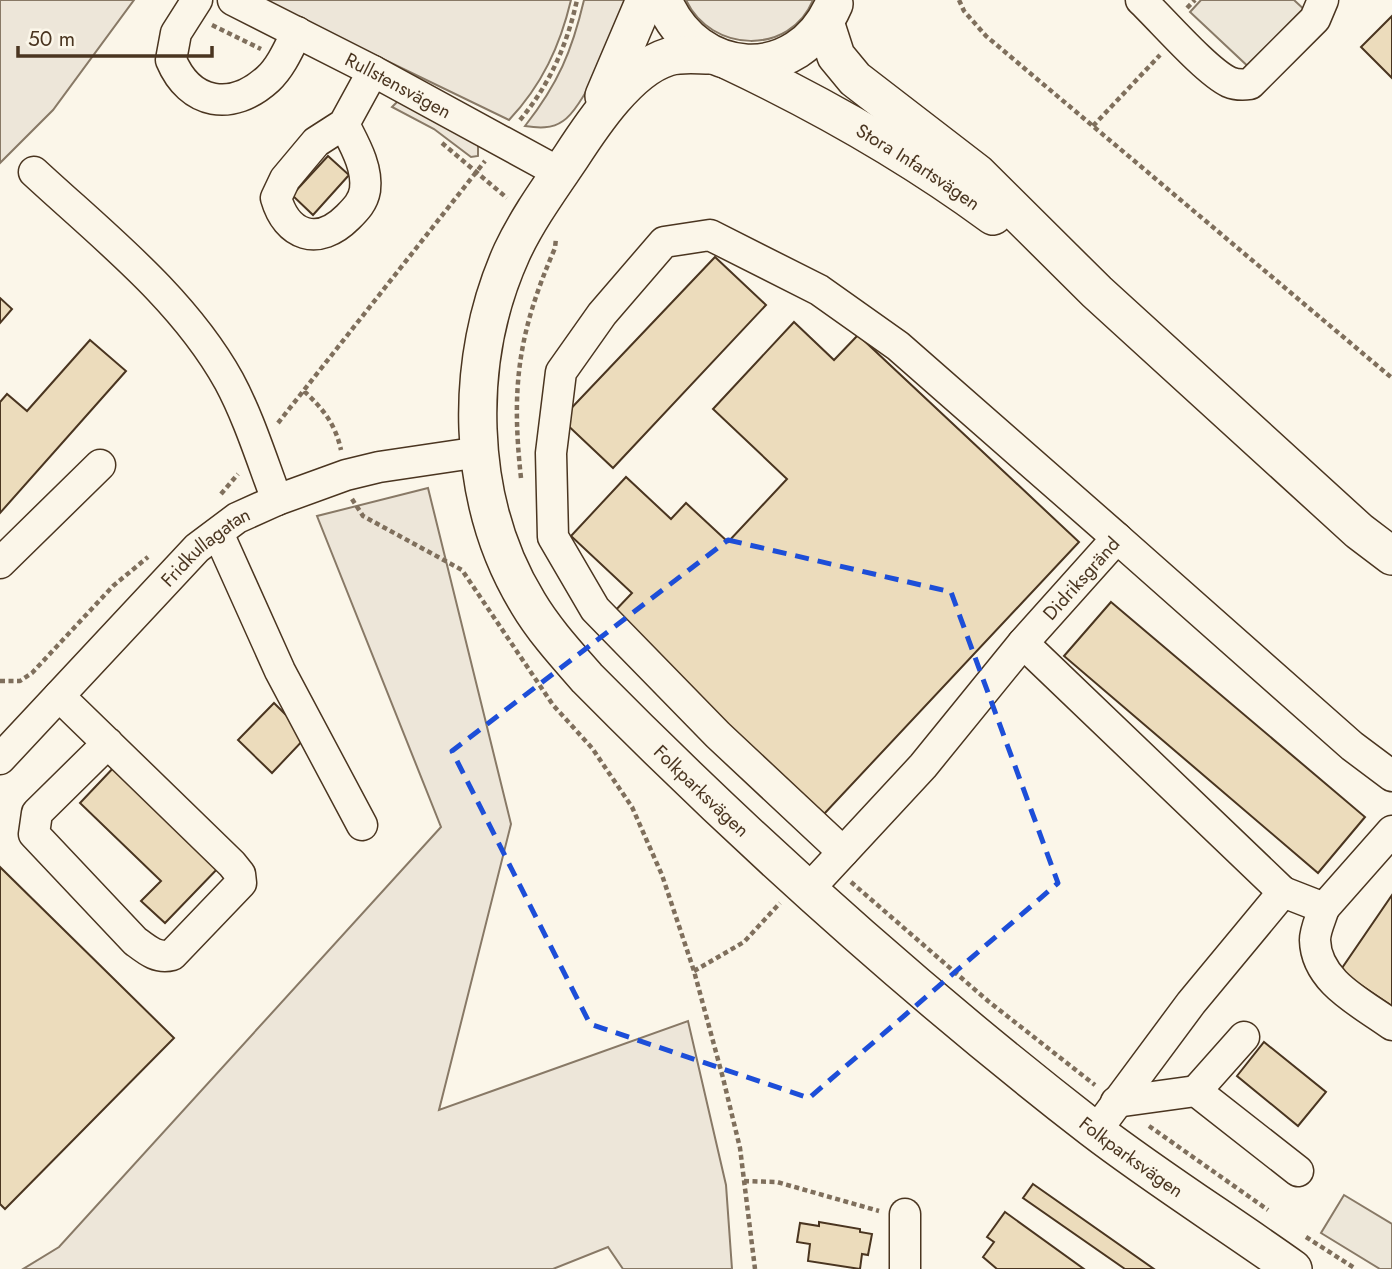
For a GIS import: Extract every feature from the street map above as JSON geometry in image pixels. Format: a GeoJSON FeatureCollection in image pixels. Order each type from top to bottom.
{"type":"FeatureCollection","features":[{"type":"Feature","properties":{"kind":"main road","name":"Folkparksvägen"},"geometry":{"type":"LineString","coordinates":[[587,132],[645,0]]}},
{"type":"Feature","properties":{"kind":"main road"},"geometry":{"type":"LineString","coordinates":[[663,0],[680,32],[720,58]]}},
{"type":"Feature","properties":{"kind":"main road","name":"Folkparksvägen"},"geometry":{"type":"LineString","coordinates":[[830,11],[814,36],[783,57],[747,64],[720,58],[672,55],[639,71],[587,132],[530,217],[496,291],[484,345],[478,394],[480,452],[487,499],[503,550],[528,603],[557,644],[667,759],[807,891],[982,1041],[1106,1116],[1293,1269]]}},
{"type":"Feature","properties":{"kind":"main road","name":"Stora Infartsvägen"},"geometry":{"type":"LineString","coordinates":[[830,11],[836,56],[855,79],[977,173],[1097,292],[1359,531],[1392,556]]}},
{"type":"Feature","properties":{"kind":"main road","name":"Stora Infartsvägen"},"geometry":{"type":"LineString","coordinates":[[720,58],[792,91],[880,139],[954,188],[1097,292]]}},
{"type":"Feature","properties":{"kind":"street","name":"Rullstensvägen"},"geometry":{"type":"LineString","coordinates":[[233,0],[373,71],[560,173]]}},
{"type":"Feature","properties":{"kind":"street"},"geometry":{"type":"LineString","coordinates":[[1141,0],[1228,82],[1250,84],[1315,19],[1323,0]]}},
{"type":"Feature","properties":{"kind":"street"},"geometry":{"type":"LineString","coordinates":[[193,7],[176,33],[171,60],[187,86],[204,99],[225,100],[254,89],[268,79],[283,60],[297,33]]}},
{"type":"Feature","properties":{"kind":"street"},"geometry":{"type":"LineString","coordinates":[[344,124],[373,71]]}},
{"type":"Feature","properties":{"kind":"street"},"geometry":{"type":"LineString","coordinates":[[34,172],[144,274],[200,338],[229,382],[277,500]]}},
{"type":"Feature","properties":{"kind":"street"},"geometry":{"type":"LineString","coordinates":[[837,858],[596,609],[553,537],[551,453],[561,372],[602,314],[664,242],[710,235],[819,290],[898,346],[1117,538]]}},
{"type":"Feature","properties":{"kind":"street","name":"Fridkullagatan"},"geometry":{"type":"LineString","coordinates":[[4,748],[59,696],[197,548],[237,518],[346,475],[379,467],[480,452]]}},
{"type":"Feature","properties":{"kind":"street"},"geometry":{"type":"LineString","coordinates":[[0,563],[100,465]]}},
{"type":"Feature","properties":{"kind":"street"},"geometry":{"type":"LineString","coordinates":[[218,533],[280,671],[362,825]]}},
{"type":"Feature","properties":{"kind":"street","name":"Didriksgränd"},"geometry":{"type":"LineString","coordinates":[[807,891],[923,766],[1023,643],[1117,538],[1342,737],[1392,776]]}},
{"type":"Feature","properties":{"kind":"street"},"geometry":{"type":"LineString","coordinates":[[1023,643],[1283,892],[1324,908]]}},
{"type":"Feature","properties":{"kind":"street"},"geometry":{"type":"LineString","coordinates":[[59,696],[108,743],[240,874],[241,883],[172,955],[163,957],[135,941],[34,834],[37,813],[108,743]]}},
{"type":"Feature","properties":{"kind":"street"},"geometry":{"type":"LineString","coordinates":[[1392,831],[1324,908],[1315,938],[1319,961],[1330,980],[1392,1025]]}},
{"type":"Feature","properties":{"kind":"street"},"geometry":{"type":"LineString","coordinates":[[1106,1116],[1191,1003],[1283,892]]}},
{"type":"Feature","properties":{"kind":"street"},"geometry":{"type":"LineString","coordinates":[[1106,1116],[1196,1091],[1244,1037]]}},
{"type":"Feature","properties":{"kind":"street"},"geometry":{"type":"LineString","coordinates":[[1196,1091],[1298,1171]]}},
{"type":"Feature","properties":{"kind":"street"},"geometry":{"type":"LineString","coordinates":[[905,1214],[905,1269]]}},
{"type":"Feature","properties":{"kind":"path"},"geometry":{"type":"LineString","coordinates":[[503,140],[546,85],[561,55],[577,0]]}},
{"type":"Feature","properties":{"kind":"path"},"geometry":{"type":"LineString","coordinates":[[959,0],[964,11],[986,36],[1392,378]]}},
{"type":"Feature","properties":{"kind":"path"},"geometry":{"type":"LineString","coordinates":[[1093,126],[1192,23],[1182,13],[1195,0]]}},
{"type":"Feature","properties":{"kind":"path"},"geometry":{"type":"LineString","coordinates":[[193,7],[283,60]]}},
{"type":"Feature","properties":{"kind":"path"},"geometry":{"type":"LineString","coordinates":[[436,138],[530,217],[554,231],[556,239],[527,319],[520,355],[516,399],[522,485]]}},
{"type":"Feature","properties":{"kind":"path"},"geometry":{"type":"LineString","coordinates":[[304,391],[326,411],[337,429],[353,501],[363,516],[462,570],[553,705],[611,773],[632,807],[662,875],[694,971],[740,1148],[755,1269]]}},
{"type":"Feature","properties":{"kind":"path"},"geometry":{"type":"LineString","coordinates":[[837,858],[1106,1116],[1277,1217]]}},
{"type":"Feature","properties":{"kind":"path"},"geometry":{"type":"LineString","coordinates":[[694,971],[744,942],[776,904],[807,891]]}},
{"type":"Feature","properties":{"kind":"path"},"geometry":{"type":"LineString","coordinates":[[744,1181],[777,1182],[886,1213],[905,1214]]}},
{"type":"Feature","properties":{"kind":"path"},"geometry":{"type":"LineString","coordinates":[[1298,1232],[1356,1269]]}},
{"type":"Feature","properties":{"kind":"highlighted area"},"geometry":{"type":"Polygon","coordinates":[[[728,540],[951,592],[1058,883],[809,1098],[590,1024],[452,751],[728,540]]]}},
{"type":"Feature","properties":{"kind":"shaded area"},"geometry":{"type":"Polygon","coordinates":[[[0,0],[134,0],[53,110],[0,163],[0,0]]]}},
{"type":"Feature","properties":{"kind":"shaded area"},"geometry":{"type":"Polygon","coordinates":[[[261,0],[571,0],[548,64],[531,93],[509,120],[261,0]]]}},
{"type":"Feature","properties":{"kind":"shaded area"},"geometry":{"type":"Polygon","coordinates":[[[584,0],[629,0],[591,83],[572,113],[550,127],[525,126],[555,81],[574,35],[584,0]]]}},
{"type":"Feature","properties":{"kind":"shaded area"},"geometry":{"type":"Polygon","coordinates":[[[686,0],[813,0],[802,18],[787,31],[769,39],[750,41],[731,38],[713,30],[698,18],[686,0]]]}},
{"type":"Feature","properties":{"kind":"shaded area"},"geometry":{"type":"Polygon","coordinates":[[[1201,0],[1294,0],[1308,13],[1254,72],[1190,12],[1201,0]]]}},
{"type":"Feature","properties":{"kind":"shaded area"},"geometry":{"type":"Polygon","coordinates":[[[400,99],[478,145],[478,156],[471,157],[434,129],[392,107],[400,99]]]}},
{"type":"Feature","properties":{"kind":"shaded area"},"geometry":{"type":"Polygon","coordinates":[[[428,488],[511,824],[439,1110],[688,1021],[726,1185],[732,1269],[623,1269],[608,1247],[553,1269],[23,1269],[59,1247],[441,827],[317,516],[428,488]]]}},
{"type":"Feature","properties":{"kind":"shaded area"},"geometry":{"type":"Polygon","coordinates":[[[1344,1195],[1392,1224],[1392,1269],[1380,1269],[1321,1233],[1344,1195]]]}},
{"type":"Feature","properties":{"kind":"building"},"geometry":{"type":"Polygon","coordinates":[[[1392,16],[1392,78],[1361,47],[1392,16]]]}},
{"type":"Feature","properties":{"kind":"building"},"geometry":{"type":"Polygon","coordinates":[[[328,156],[349,175],[313,215],[292,195],[328,156]]]}},
{"type":"Feature","properties":{"kind":"building"},"geometry":{"type":"Polygon","coordinates":[[[715,257],[766,305],[613,468],[561,419],[715,257]]]}},
{"type":"Feature","properties":{"kind":"building"},"geometry":{"type":"Polygon","coordinates":[[[0,298],[12,309],[0,323],[0,298]]]}},
{"type":"Feature","properties":{"kind":"building"},"geometry":{"type":"Polygon","coordinates":[[[794,322],[834,360],[858,335],[1079,542],[824,814],[611,615],[632,593],[571,536],[626,477],[671,519],[686,503],[728,542],[787,479],[713,409],[794,322]]]}},
{"type":"Feature","properties":{"kind":"building"},"geometry":{"type":"Polygon","coordinates":[[[90,340],[126,371],[0,513],[0,402],[7,394],[27,411],[90,340]]]}},
{"type":"Feature","properties":{"kind":"building"},"geometry":{"type":"Polygon","coordinates":[[[1111,602],[1365,817],[1318,873],[1064,656],[1111,602]]]}},
{"type":"Feature","properties":{"kind":"building"},"geometry":{"type":"Polygon","coordinates":[[[274,703],[307,736],[272,773],[238,740],[274,703]]]}},
{"type":"Feature","properties":{"kind":"building"},"geometry":{"type":"Polygon","coordinates":[[[117,764],[222,864],[165,923],[141,901],[161,881],[80,803],[117,764]]]}},
{"type":"Feature","properties":{"kind":"building"},"geometry":{"type":"Polygon","coordinates":[[[0,867],[174,1038],[5,1209],[0,1204],[0,867]]]}},
{"type":"Feature","properties":{"kind":"building"},"geometry":{"type":"Polygon","coordinates":[[[1392,895],[1392,1006],[1340,971],[1392,895]]]}},
{"type":"Feature","properties":{"kind":"building"},"geometry":{"type":"Polygon","coordinates":[[[1264,1042],[1326,1092],[1298,1126],[1237,1076],[1264,1042]]]}},
{"type":"Feature","properties":{"kind":"building"},"geometry":{"type":"Polygon","coordinates":[[[1033,1184],[1154,1269],[1125,1269],[1023,1198],[1033,1184]]]}},
{"type":"Feature","properties":{"kind":"building"},"geometry":{"type":"Polygon","coordinates":[[[1005,1212],[1084,1269],[997,1269],[983,1257],[994,1242],[987,1237],[1005,1212]]]}},
{"type":"Feature","properties":{"kind":"building"},"geometry":{"type":"Polygon","coordinates":[[[819,1222],[860,1229],[860,1232],[872,1234],[868,1255],[862,1254],[860,1269],[808,1261],[810,1244],[797,1242],[800,1223],[819,1226],[819,1222]]]}}]}
